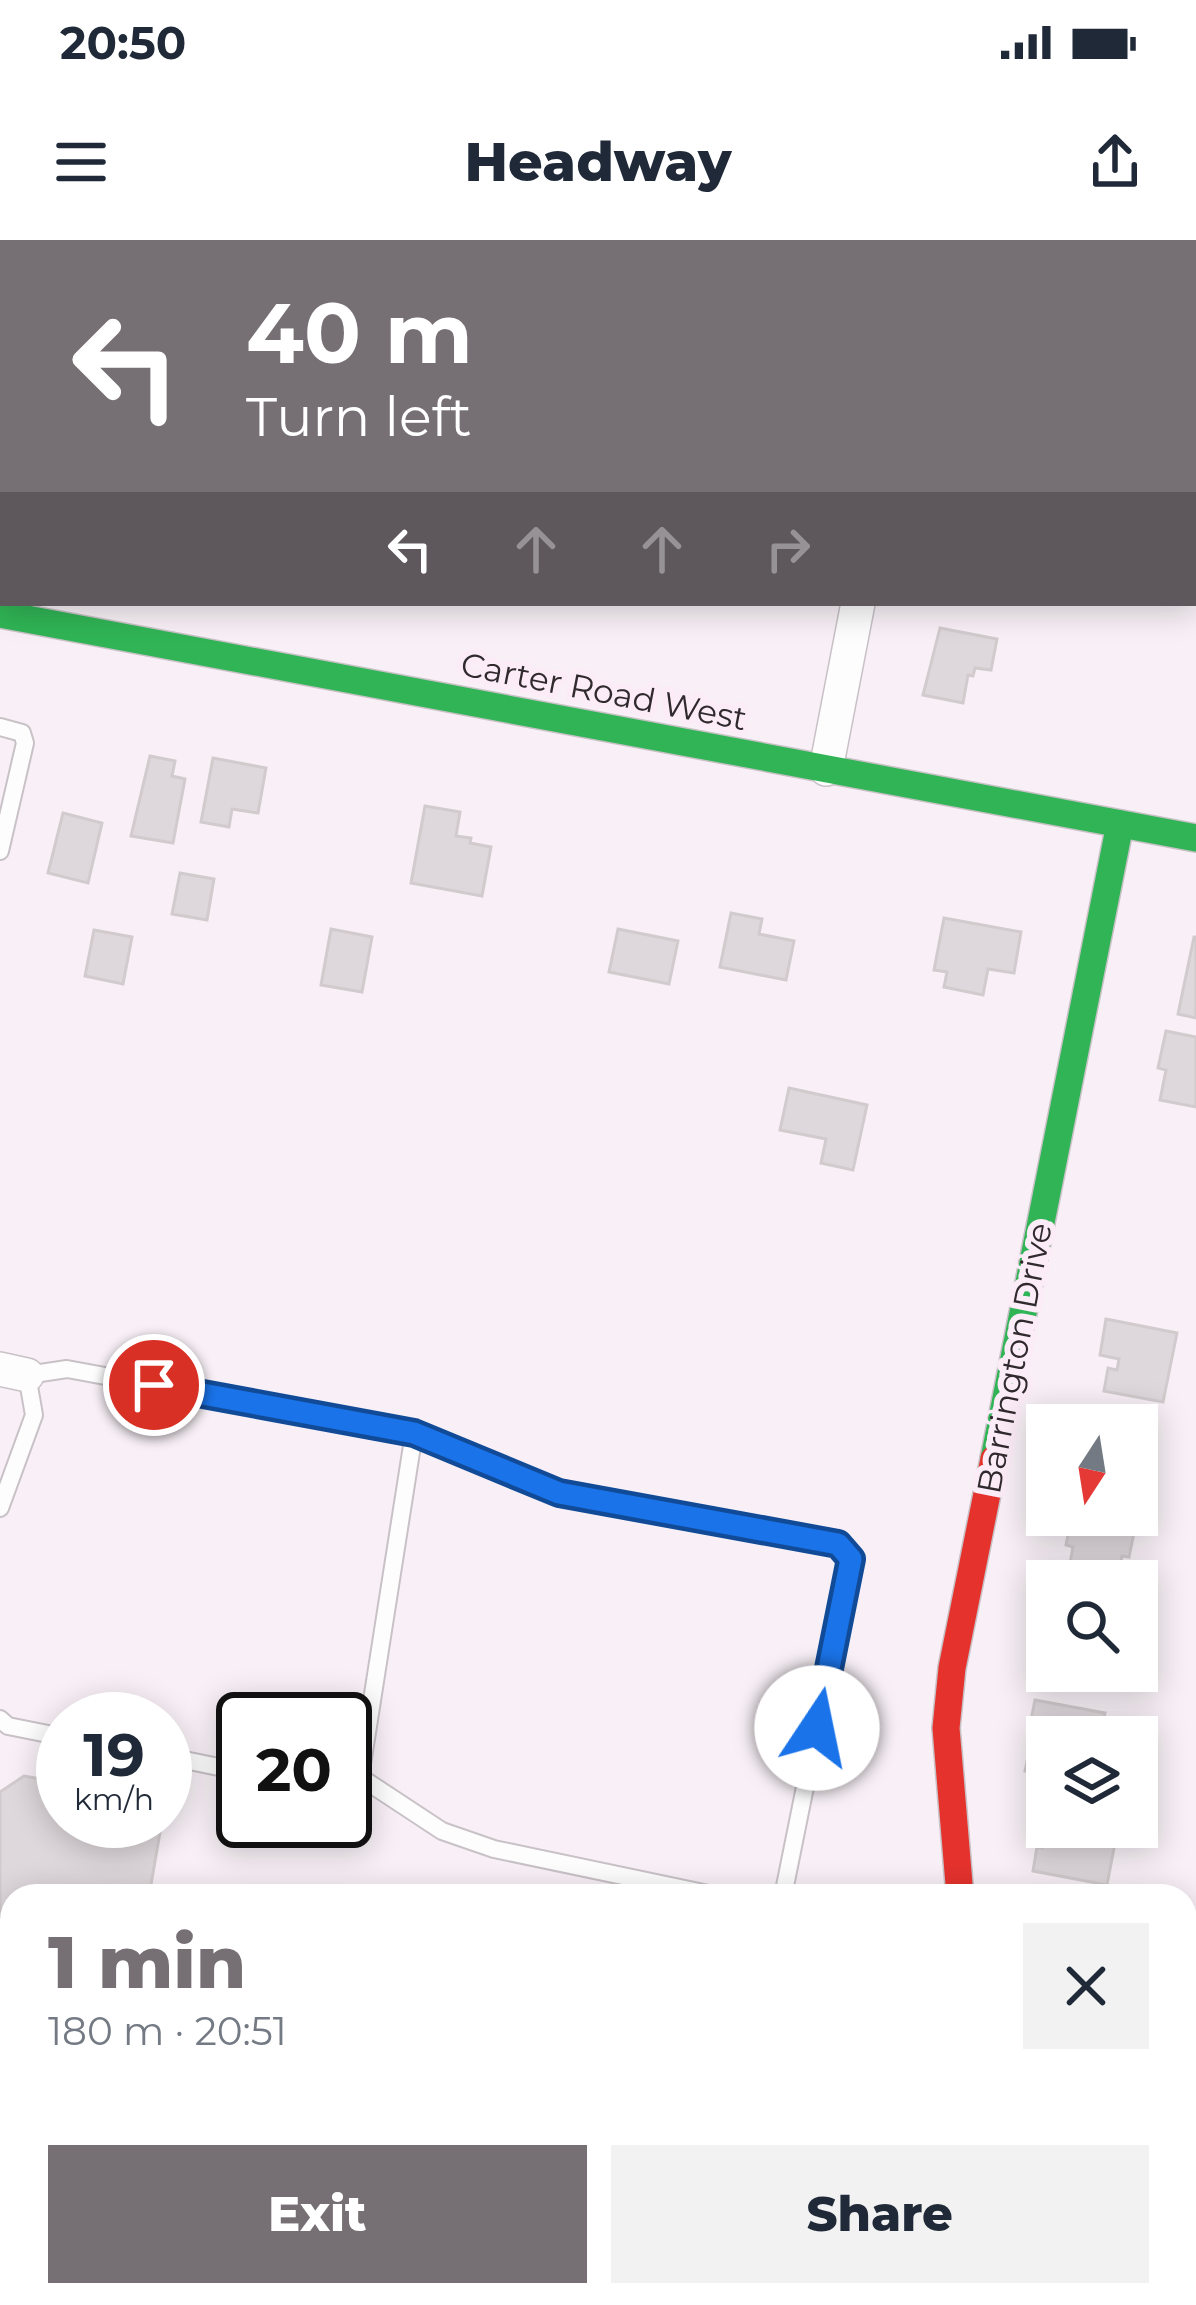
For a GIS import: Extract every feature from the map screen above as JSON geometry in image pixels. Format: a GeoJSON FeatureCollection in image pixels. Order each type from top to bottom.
{"type":"FeatureCollection","features":[{"type":"Feature","properties":{"kind":"street"},"geometry":{"type":"LineString","coordinates":[[826,769],[857,606]]}},
{"type":"Feature","properties":{"kind":"street","name":"Carter Road West"},"geometry":{"type":"LineString","coordinates":[[0,614],[1196,838]]}},
{"type":"Feature","properties":{"kind":"street","name":"Barrington Drive"},"geometry":{"type":"LineString","coordinates":[[959,1884],[946,1728],[952,1668],[1120,824]]}},
{"type":"Feature","properties":{"kind":"lane"},"geometry":{"type":"LineString","coordinates":[[0,728],[22,733],[25,743],[0,851]]}},
{"type":"Feature","properties":{"kind":"lane"},"geometry":{"type":"LineString","coordinates":[[0,1508],[34,1415],[13,1372],[68,1369],[414,1433],[559,1493],[838,1544],[851,1559],[786,1884]]}},
{"type":"Feature","properties":{"kind":"lane"},"geometry":{"type":"LineString","coordinates":[[368,1692],[414,1433]]}},
{"type":"Feature","properties":{"kind":"lane"},"geometry":{"type":"LineString","coordinates":[[3,1725],[36,1731]]}},
{"type":"Feature","properties":{"kind":"lane"},"geometry":{"type":"LineString","coordinates":[[372,1791],[442,1831],[494,1849],[661,1884]]}},
{"type":"Feature","properties":{"kind":"building"},"geometry":{"type":"Polygon","coordinates":[[[940,628],[997,639],[991,670],[975,668],[973,676],[968,675],[963,703],[923,695],[940,628]]]}},
{"type":"Feature","properties":{"kind":"building"},"geometry":{"type":"Polygon","coordinates":[[[150,756],[175,761],[172,776],[185,779],[173,843],[131,836],[150,756]]]}},
{"type":"Feature","properties":{"kind":"building"},"geometry":{"type":"Polygon","coordinates":[[[213,758],[266,768],[258,813],[232,809],[229,827],[201,822],[213,758]]]}},
{"type":"Feature","properties":{"kind":"building"},"geometry":{"type":"Polygon","coordinates":[[[425,806],[460,812],[456,836],[491,847],[482,896],[411,883],[425,806]]]}},
{"type":"Feature","properties":{"kind":"building"},"geometry":{"type":"Polygon","coordinates":[[[63,813],[102,823],[88,883],[48,873],[63,813]]]}},
{"type":"Feature","properties":{"kind":"building"},"geometry":{"type":"Polygon","coordinates":[[[180,873],[214,879],[207,920],[172,914],[180,873]]]}},
{"type":"Feature","properties":{"kind":"building"},"geometry":{"type":"Polygon","coordinates":[[[731,913],[762,919],[759,934],[794,941],[786,980],[720,967],[731,913]]]}},
{"type":"Feature","properties":{"kind":"building"},"geometry":{"type":"Polygon","coordinates":[[[944,918],[1021,932],[1014,973],[988,969],[983,995],[944,987],[947,972],[934,970],[944,918]]]}},
{"type":"Feature","properties":{"kind":"building"},"geometry":{"type":"Polygon","coordinates":[[[331,929],[372,937],[362,992],[321,985],[331,929]]]}},
{"type":"Feature","properties":{"kind":"building"},"geometry":{"type":"Polygon","coordinates":[[[618,929],[678,941],[669,984],[609,972],[618,929]]]}},
{"type":"Feature","properties":{"kind":"building"},"geometry":{"type":"Polygon","coordinates":[[[94,930],[132,937],[123,984],[85,976],[94,930]]]}},
{"type":"Feature","properties":{"kind":"building"},"geometry":{"type":"Polygon","coordinates":[[[1196,937],[1196,1018],[1178,1014],[1196,937]]]}},
{"type":"Feature","properties":{"kind":"building"},"geometry":{"type":"Polygon","coordinates":[[[1166,1031],[1196,1037],[1196,1107],[1160,1100],[1166,1070],[1158,1068],[1166,1031]]]}},
{"type":"Feature","properties":{"kind":"building"},"geometry":{"type":"Polygon","coordinates":[[[789,1088],[867,1105],[853,1170],[821,1163],[826,1139],[780,1130],[789,1088]]]}},
{"type":"Feature","properties":{"kind":"building"},"geometry":{"type":"Polygon","coordinates":[[[1106,1319],[1177,1333],[1163,1402],[1104,1391],[1108,1368],[1117,1370],[1119,1359],[1100,1355],[1106,1319]]]}},
{"type":"Feature","properties":{"kind":"building"},"geometry":{"type":"Polygon","coordinates":[[[1068,1536],[1133,1536],[1129,1557],[1121,1560],[1071,1560],[1073,1547],[1066,1545],[1068,1536]]]}},
{"type":"Feature","properties":{"kind":"building"},"geometry":{"type":"Polygon","coordinates":[[[1035,1700],[1105,1713],[1104,1716],[1032,1716],[1035,1700]]]}},
{"type":"Feature","properties":{"kind":"building"},"geometry":{"type":"Polygon","coordinates":[[[24,1776],[36,1778],[36,1848],[157,1848],[151,1884],[0,1884],[0,1792],[24,1776]]]}},
{"type":"Feature","properties":{"kind":"building"},"geometry":{"type":"Polygon","coordinates":[[[1037,1848],[1114,1848],[1107,1884],[1033,1871],[1037,1848]]]}},
{"type":"Feature","properties":{"kind":"traffic: fast"},"geometry":{"type":"LineString","coordinates":[[0,614],[1196,838]]}},
{"type":"Feature","properties":{"kind":"traffic: fast"},"geometry":{"type":"LineString","coordinates":[[994,1459],[1120,824]]}},
{"type":"Feature","properties":{"kind":"traffic: jam"},"geometry":{"type":"LineString","coordinates":[[959,1884],[946,1728],[952,1668],[994,1459]]}},
{"type":"Feature","properties":{"kind":"route"},"geometry":{"type":"LineString","coordinates":[[154,1385],[414,1433],[559,1493],[838,1544],[851,1559],[817,1728]]}}]}
